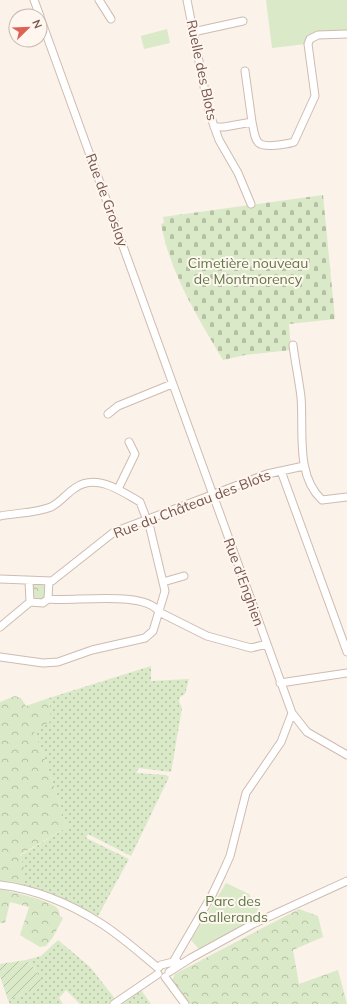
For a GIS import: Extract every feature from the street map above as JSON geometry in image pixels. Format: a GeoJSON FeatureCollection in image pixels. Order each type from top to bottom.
{"type":"FeatureCollection","features":[{"type":"Feature","properties":{"kind":"street"},"geometry":{"type":"LineString","coordinates":[[99,0],[111,19]]}},
{"type":"Feature","properties":{"kind":"street","name":"Ruelle des Blots"},"geometry":{"type":"LineString","coordinates":[[187,0],[214,127],[238,173],[251,204]]}},
{"type":"Feature","properties":{"kind":"street"},"geometry":{"type":"LineString","coordinates":[[193,32],[243,21]]}},
{"type":"Feature","properties":{"kind":"street"},"geometry":{"type":"LineString","coordinates":[[245,70],[252,122],[256,139],[259,144],[264,147],[294,142],[315,96],[308,44],[310,39],[318,36],[347,34]]}},
{"type":"Feature","properties":{"kind":"street","name":"Rue de Groslay"},"geometry":{"type":"LineString","coordinates":[[48,38],[172,384]]}},
{"type":"Feature","properties":{"kind":"street"},"geometry":{"type":"LineString","coordinates":[[214,127],[224,127],[252,122]]}},
{"type":"Feature","properties":{"kind":"street"},"geometry":{"type":"LineString","coordinates":[[292,345],[301,397],[304,466],[314,493],[322,500],[347,497]]}},
{"type":"Feature","properties":{"kind":"street"},"geometry":{"type":"LineString","coordinates":[[108,414],[118,406],[172,384]]}},
{"type":"Feature","properties":{"kind":"street","name":"Rue d'Enghien"},"geometry":{"type":"LineString","coordinates":[[172,384],[280,683],[292,712],[307,732],[347,755]]}},
{"type":"Feature","properties":{"kind":"street"},"geometry":{"type":"LineString","coordinates":[[118,489],[135,454],[129,442]]}},
{"type":"Feature","properties":{"kind":"street","name":"Rue du Château des Blots"},"geometry":{"type":"LineString","coordinates":[[49,581],[52,581],[114,532],[267,474],[304,466]]}},
{"type":"Feature","properties":{"kind":"street"},"geometry":{"type":"LineString","coordinates":[[282,471],[347,652]]}},
{"type":"Feature","properties":{"kind":"street"},"geometry":{"type":"LineString","coordinates":[[0,516],[47,509],[61,501],[76,487],[91,482],[109,484],[140,502],[147,520],[165,591],[160,612],[153,631],[144,638],[92,650],[58,662],[43,662],[0,657]]}},
{"type":"Feature","properties":{"kind":"street"},"geometry":{"type":"LineString","coordinates":[[163,582],[184,576]]}},
{"type":"Feature","properties":{"kind":"street"},"geometry":{"type":"LineString","coordinates":[[0,579],[49,581],[48,600]]}},
{"type":"Feature","properties":{"kind":"street"},"geometry":{"type":"LineString","coordinates":[[29,581],[30,602]]}},
{"type":"Feature","properties":{"kind":"street"},"geometry":{"type":"LineString","coordinates":[[0,627],[30,602],[43,604],[48,600],[65,601],[100,598],[141,601],[156,607],[160,612],[207,636],[251,648],[267,644]]}},
{"type":"Feature","properties":{"kind":"street"},"geometry":{"type":"LineString","coordinates":[[280,683],[347,673]]}},
{"type":"Feature","properties":{"kind":"street"},"geometry":{"type":"LineString","coordinates":[[114,1004],[173,962],[222,874],[230,856],[246,792],[281,742],[292,712]]}},
{"type":"Feature","properties":{"kind":"street"},"geometry":{"type":"LineString","coordinates":[[162,971],[191,958],[253,924],[347,881]]}},
{"type":"Feature","properties":{"kind":"street"},"geometry":{"type":"LineString","coordinates":[[0,885],[46,896],[103,924],[162,971],[185,1004]]}},
{"type":"Feature","properties":{"kind":"street"},"geometry":{"type":"LineString","coordinates":[[173,962],[191,958]]}},
{"type":"Feature","properties":{"kind":"green space"},"geometry":{"type":"Polygon","coordinates":[[[266,0],[347,0],[347,31],[311,34],[307,38],[306,44],[272,48],[266,0]]]}},
{"type":"Feature","properties":{"kind":"green space"},"geometry":{"type":"Polygon","coordinates":[[[167,29],[170,43],[144,49],[141,36],[167,29]]]}},
{"type":"Feature","properties":{"kind":"green space","name":"Cimetière nouveau de Montmorency"},"geometry":{"type":"Polygon","coordinates":[[[323,195],[335,319],[289,324],[291,350],[245,355],[223,360],[178,278],[165,243],[161,224],[164,223],[163,217],[323,195]]]}},
{"type":"Feature","properties":{"kind":"green space"},"geometry":{"type":"Polygon","coordinates":[[[35,583],[42,583],[46,587],[45,598],[41,601],[34,601],[31,587],[35,583]]]}},
{"type":"Feature","properties":{"kind":"green space"},"geometry":{"type":"Polygon","coordinates":[[[151,666],[151,681],[189,679],[185,694],[180,697],[179,702],[182,708],[171,772],[139,768],[136,773],[166,775],[169,777],[131,856],[88,834],[86,838],[129,859],[98,916],[57,896],[25,887],[25,871],[20,856],[67,827],[49,770],[34,731],[50,711],[49,698],[151,666]]]}},
{"type":"Feature","properties":{"kind":"green space"},"geometry":{"type":"Polygon","coordinates":[[[15,696],[21,698],[26,706],[49,698],[51,721],[34,731],[49,770],[67,827],[20,855],[25,871],[25,887],[0,882],[0,702],[15,696]]]}},
{"type":"Feature","properties":{"kind":"green space","name":"Parc des Gallerands"},"geometry":{"type":"Polygon","coordinates":[[[226,883],[249,894],[263,917],[199,949],[191,940],[226,883]]]}},
{"type":"Feature","properties":{"kind":"green space"},"geometry":{"type":"Polygon","coordinates":[[[0,889],[38,899],[58,909],[60,916],[63,918],[53,937],[46,946],[40,947],[20,935],[29,907],[10,902],[5,923],[0,923],[0,889]]]}},
{"type":"Feature","properties":{"kind":"green space"},"geometry":{"type":"Polygon","coordinates":[[[299,909],[318,916],[323,937],[293,950],[299,984],[338,970],[347,1004],[190,1004],[172,981],[175,974],[299,909]]]}},
{"type":"Feature","properties":{"kind":"green space"},"geometry":{"type":"Polygon","coordinates":[[[58,940],[90,967],[116,1000],[110,1004],[80,1004],[66,990],[59,998],[63,1004],[10,1004],[8,1000],[25,993],[36,970],[26,960],[41,956],[58,940]]]}},
{"type":"Feature","properties":{"kind":"green space"},"geometry":{"type":"Polygon","coordinates":[[[26,960],[36,970],[43,984],[8,1000],[0,976],[0,964],[26,960]]]}},
{"type":"Feature","properties":{"kind":"green space"},"geometry":{"type":"Polygon","coordinates":[[[141,991],[151,1004],[122,1004],[141,991]]]}}]}
